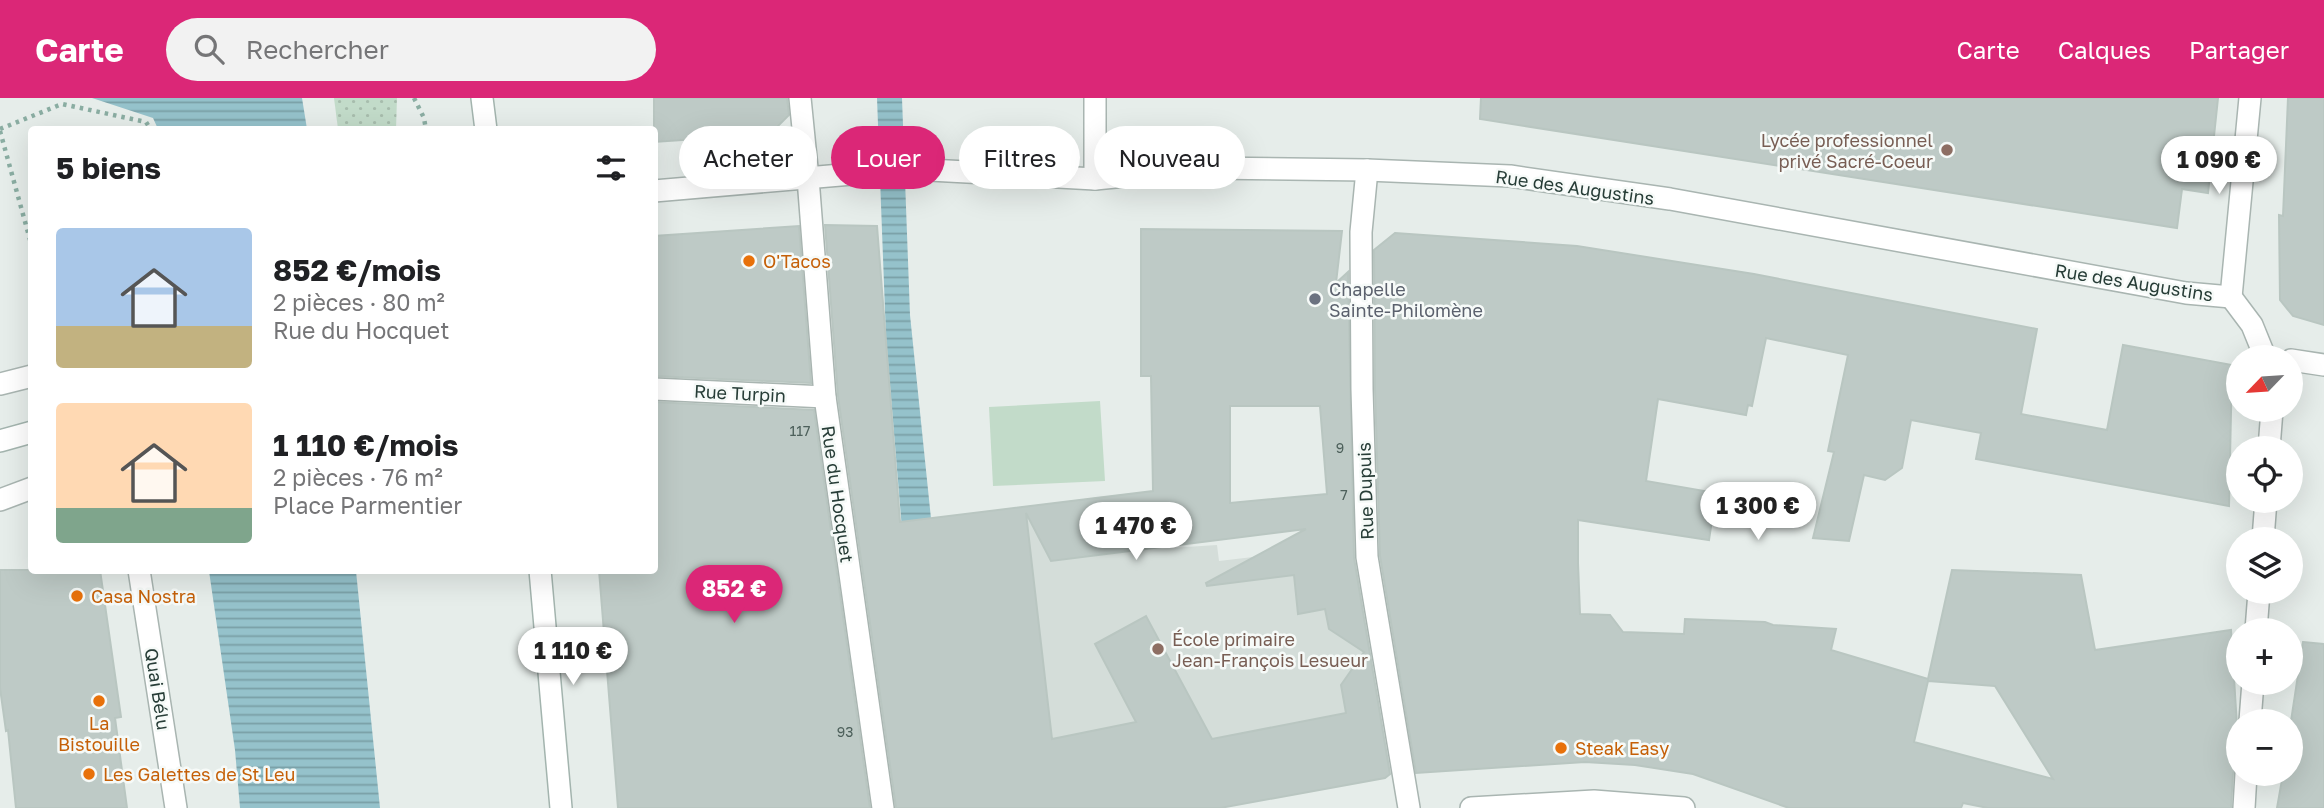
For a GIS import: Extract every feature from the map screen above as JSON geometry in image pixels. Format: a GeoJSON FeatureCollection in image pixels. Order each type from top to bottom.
{"type":"FeatureCollection","features":[{"type":"Feature","properties":{"kind":"street"},"geometry":{"type":"LineString","coordinates":[[481,98],[485,126]]}},
{"type":"Feature","properties":{"kind":"street","name":"Rue du Hocquet"},"geometry":{"type":"LineString","coordinates":[[800,98],[803,126]]}},
{"type":"Feature","properties":{"kind":"street"},"geometry":{"type":"LineString","coordinates":[[1095,98],[1095,126]]}},
{"type":"Feature","properties":{"kind":"street"},"geometry":{"type":"LineString","coordinates":[[2250,98],[2231,297],[2252,325],[2261,345]]}},
{"type":"Feature","properties":{"kind":"street","name":"Rue des Augustins"},"geometry":{"type":"LineString","coordinates":[[1245,168],[1510,176],[1670,200],[2186,293],[2231,297]]}},
{"type":"Feature","properties":{"kind":"street","name":"Rue des Augustins"},"geometry":{"type":"LineString","coordinates":[[817,177],[911,169],[1094,179]]}},
{"type":"Feature","properties":{"kind":"street","name":"Rue Dupuis"},"geometry":{"type":"LineString","coordinates":[[1367,170],[1361,232],[1367,557],[1409,808]]}},
{"type":"Feature","properties":{"kind":"street"},"geometry":{"type":"LineString","coordinates":[[658,191],[679,189]]}},
{"type":"Feature","properties":{"kind":"street","name":"Rue du Hocquet"},"geometry":{"type":"LineString","coordinates":[[809,189],[825,397],[883,808]]}},
{"type":"Feature","properties":{"kind":"street"},"geometry":{"type":"LineString","coordinates":[[2303,362],[2324,365]]}},
{"type":"Feature","properties":{"kind":"street"},"geometry":{"type":"LineString","coordinates":[[0,384],[28,377]]}},
{"type":"Feature","properties":{"kind":"street","name":"Rue Turpin"},"geometry":{"type":"LineString","coordinates":[[658,389],[825,397]]}},
{"type":"Feature","properties":{"kind":"street"},"geometry":{"type":"LineString","coordinates":[[0,441],[28,433]]}},
{"type":"Feature","properties":{"kind":"street"},"geometry":{"type":"LineString","coordinates":[[0,500],[28,490]]}},
{"type":"Feature","properties":{"kind":"street","name":"Quai Bélu"},"geometry":{"type":"LineString","coordinates":[[140,574],[176,808]]}},
{"type":"Feature","properties":{"kind":"street"},"geometry":{"type":"LineString","coordinates":[[540,574],[561,808]]}},
{"type":"Feature","properties":{"kind":"street"},"geometry":{"type":"LineString","coordinates":[[2244,808],[2245,786]]}},
{"type":"Feature","properties":{"kind":"street"},"geometry":{"type":"LineString","coordinates":[[1471,808],[1594,801],[1684,808]]}},
{"type":"Feature","properties":{"kind":"path"},"geometry":{"type":"LineString","coordinates":[[414,98],[425,126]]}},
{"type":"Feature","properties":{"kind":"path"},"geometry":{"type":"LineString","coordinates":[[28,232],[0,130],[62,104],[146,122],[148,126]]}},
{"type":"Feature","properties":{"kind":"shaded area","name":"École primaire Jean-François Lesueur"},"geometry":{"type":"Polygon","coordinates":[[[1132,493],[1140,550],[1217,545],[1219,561],[1305,551],[1352,555],[1390,768],[1385,778],[975,808],[961,564],[955,515],[1132,493]]]}},
{"type":"Feature","properties":{"kind":"green space"},"geometry":{"type":"Polygon","coordinates":[[[334,98],[397,98],[396,126],[338,126],[334,98]]]}},
{"type":"Feature","properties":{"kind":"green space"},"geometry":{"type":"Polygon","coordinates":[[[1100,401],[1105,481],[993,486],[989,407],[1100,401]]]}},
{"type":"Feature","properties":{"kind":"water"},"geometry":{"type":"Polygon","coordinates":[[[92,98],[302,98],[307,126],[157,126],[153,118],[92,98]]]}},
{"type":"Feature","properties":{"kind":"water"},"geometry":{"type":"Polygon","coordinates":[[[877,98],[902,98],[903,126],[878,126],[877,98]]]}},
{"type":"Feature","properties":{"kind":"water"},"geometry":{"type":"Polygon","coordinates":[[[880,189],[905,189],[910,315],[936,567],[903,541],[886,337],[880,189]]]}},
{"type":"Feature","properties":{"kind":"water"},"geometry":{"type":"Polygon","coordinates":[[[209,574],[356,574],[380,808],[240,808],[235,750],[209,574]]]}},
{"type":"Feature","properties":{"kind":"building"},"geometry":{"type":"Polygon","coordinates":[[[654,98],[787,98],[789,115],[778,126],[679,126],[679,140],[658,142],[658,126],[654,126],[654,98]]]}},
{"type":"Feature","properties":{"kind":"building","name":"Lycée professionnel privé Sacré-Coeur"},"geometry":{"type":"Polygon","coordinates":[[[1481,98],[2218,98],[2208,193],[2182,189],[2177,228],[1480,119],[1481,98]]]}},
{"type":"Feature","properties":{"kind":"building"},"geometry":{"type":"Polygon","coordinates":[[[2288,98],[2324,98],[2324,325],[2293,316],[2280,300],[2279,215],[2283,216],[2288,98]]]}},
{"type":"Feature","properties":{"kind":"building"},"geometry":{"type":"Polygon","coordinates":[[[825,225],[877,226],[900,522],[1153,491],[1151,376],[1141,376],[1141,229],[1342,231],[1336,283],[1348,272],[1354,558],[1390,774],[1385,778],[1220,808],[896,808],[838,396],[825,225]],[[1230,406],[1230,503],[1327,494],[1320,406],[1230,406]],[[1026,513],[1052,739],[1136,722],[1095,644],[1146,616],[1212,739],[1346,713],[1341,685],[1364,652],[1329,629],[1325,609],[1298,614],[1294,575],[1207,586],[1206,583],[1306,529],[1051,561],[1026,513]]]}},
{"type":"Feature","properties":{"kind":"building"},"geometry":{"type":"Polygon","coordinates":[[[799,226],[811,383],[658,376],[658,236],[799,226]]]}},
{"type":"Feature","properties":{"kind":"building"},"geometry":{"type":"Polygon","coordinates":[[[1395,233],[1577,246],[1754,274],[2037,329],[2021,414],[2107,430],[2123,345],[2226,364],[2226,422],[2231,422],[2230,436],[2226,436],[2226,505],[1976,459],[1981,433],[1911,420],[1902,468],[1885,480],[1864,475],[1849,541],[1813,538],[1834,452],[1828,451],[1848,355],[1766,338],[1752,406],[1748,405],[1746,415],[1658,399],[1646,481],[1716,493],[1709,540],[1578,520],[1578,563],[1580,614],[1610,615],[1623,632],[1684,634],[1685,619],[1765,622],[1773,625],[1836,629],[1831,650],[1928,679],[1952,570],[2081,575],[2095,650],[2226,631],[2226,695],[2235,695],[2236,709],[2226,709],[2226,786],[2232,786],[2231,808],[1988,808],[1963,803],[1961,808],[1789,808],[1693,774],[1635,765],[1585,762],[1416,773],[1380,556],[1374,250],[1395,233]],[[1928,681],[1914,742],[2053,779],[1995,686],[1928,681]]]}},
{"type":"Feature","properties":{"kind":"building"},"geometry":{"type":"Polygon","coordinates":[[[658,402],[814,410],[870,808],[618,808],[599,574],[658,574],[658,402]]]}},
{"type":"Feature","properties":{"kind":"building"},"geometry":{"type":"Polygon","coordinates":[[[0,570],[28,570],[28,574],[101,574],[121,717],[115,718],[127,808],[16,808],[8,730],[6,731],[0,688],[0,570]]]}},
{"type":"Feature","properties":{"kind":"building"},"geometry":{"type":"Polygon","coordinates":[[[2303,642],[2324,644],[2324,808],[2277,808],[2281,786],[2303,786],[2303,709],[2293,709],[2295,695],[2303,695],[2303,642]]]}},
{"type":"Feature","properties":{"kind":"place","name":"Lycée professionnel privé Sacré-Coeur"},"geometry":{"type":"Point","coordinates":[1947,150]}},
{"type":"Feature","properties":{"kind":"place","name":"O'Tacos"},"geometry":{"type":"Point","coordinates":[749,261]}},
{"type":"Feature","properties":{"kind":"place","name":"Chapelle Sainte-Philomène"},"geometry":{"type":"Point","coordinates":[1315,299]}},
{"type":"Feature","properties":{"kind":"place","name":"Casa Nostra"},"geometry":{"type":"Point","coordinates":[77,596]}},
{"type":"Feature","properties":{"kind":"place","name":"École primaire Jean-François Lesueur"},"geometry":{"type":"Point","coordinates":[1158,649]}},
{"type":"Feature","properties":{"kind":"place","name":"La Bistouille"},"geometry":{"type":"Point","coordinates":[99,701]}},
{"type":"Feature","properties":{"kind":"place","name":"Steak Easy"},"geometry":{"type":"Point","coordinates":[1561,748]}},
{"type":"Feature","properties":{"kind":"place","name":"Les Galettes de St Leu"},"geometry":{"type":"Point","coordinates":[89,774]}}]}
